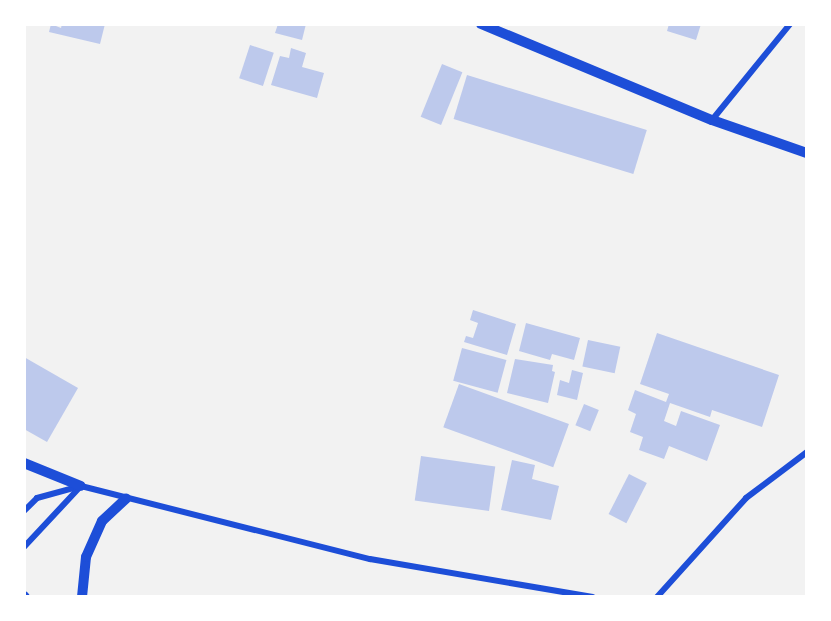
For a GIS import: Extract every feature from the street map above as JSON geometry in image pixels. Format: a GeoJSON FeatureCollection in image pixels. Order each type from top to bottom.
{"type":"FeatureCollection","features":[{"type":"Feature","properties":{"kind":"street"},"geometry":{"type":"LineString","coordinates":[[481,24],[712,120],[807,153]]}},
{"type":"Feature","properties":{"kind":"street"},"geometry":{"type":"LineString","coordinates":[[712,120],[790,24]]}},
{"type":"Feature","properties":{"kind":"street"},"geometry":{"type":"LineString","coordinates":[[657,597],[746,498],[807,452]]}},
{"type":"Feature","properties":{"kind":"street"},"geometry":{"type":"LineString","coordinates":[[24,463],[81,486],[126,499],[370,559],[593,597]]}},
{"type":"Feature","properties":{"kind":"street"},"geometry":{"type":"LineString","coordinates":[[24,511],[38,498],[81,486]]}},
{"type":"Feature","properties":{"kind":"street"},"geometry":{"type":"LineString","coordinates":[[24,547],[81,486]]}},
{"type":"Feature","properties":{"kind":"street"},"geometry":{"type":"LineString","coordinates":[[82,597],[86,557],[102,521],[126,499]]}},
{"type":"Feature","properties":{"kind":"building"},"geometry":{"type":"Polygon","coordinates":[[[51,24],[61,28],[62,24],[105,24],[100,44],[49,32],[51,24]]]}},
{"type":"Feature","properties":{"kind":"building"},"geometry":{"type":"Polygon","coordinates":[[[278,24],[306,24],[302,40],[275,33],[278,24]]]}},
{"type":"Feature","properties":{"kind":"building"},"geometry":{"type":"Polygon","coordinates":[[[669,24],[701,24],[696,40],[667,31],[669,24]]]}},
{"type":"Feature","properties":{"kind":"building"},"geometry":{"type":"Polygon","coordinates":[[[250,45],[274,53],[263,86],[239,78],[250,45]]]}},
{"type":"Feature","properties":{"kind":"building"},"geometry":{"type":"Polygon","coordinates":[[[291,48],[306,53],[302,67],[324,73],[317,98],[271,85],[280,56],[289,58],[291,48]]]}},
{"type":"Feature","properties":{"kind":"building"},"geometry":{"type":"Polygon","coordinates":[[[442,64],[462,72],[441,125],[421,117],[442,64]]]}},
{"type":"Feature","properties":{"kind":"building"},"geometry":{"type":"Polygon","coordinates":[[[467,75],[647,130],[633,174],[454,119],[467,75]]]}},
{"type":"Feature","properties":{"kind":"building"},"geometry":{"type":"Polygon","coordinates":[[[473,310],[516,324],[507,355],[464,342],[466,336],[473,338],[478,323],[470,320],[473,310]]]}},
{"type":"Feature","properties":{"kind":"building"},"geometry":{"type":"Polygon","coordinates":[[[526,323],[580,338],[574,360],[552,354],[550,360],[519,351],[526,323]]]}},
{"type":"Feature","properties":{"kind":"building"},"geometry":{"type":"Polygon","coordinates":[[[657,333],[779,375],[762,427],[712,410],[710,417],[670,403],[664,421],[676,426],[681,411],[720,425],[707,461],[669,446],[664,459],[639,450],[643,437],[630,432],[636,414],[628,410],[635,390],[666,402],[669,394],[640,384],[657,333]]]}},
{"type":"Feature","properties":{"kind":"building"},"geometry":{"type":"Polygon","coordinates":[[[588,340],[620,347],[615,373],[582,366],[588,340]]]}},
{"type":"Feature","properties":{"kind":"building"},"geometry":{"type":"Polygon","coordinates":[[[462,348],[506,360],[498,393],[453,381],[462,348]]]}},
{"type":"Feature","properties":{"kind":"building"},"geometry":{"type":"Polygon","coordinates":[[[24,357],[78,388],[47,442],[24,429],[24,357]]]}},
{"type":"Feature","properties":{"kind":"building"},"geometry":{"type":"Polygon","coordinates":[[[515,359],[553,365],[552,371],[555,372],[548,403],[507,393],[515,359]]]}},
{"type":"Feature","properties":{"kind":"building"},"geometry":{"type":"Polygon","coordinates":[[[572,370],[583,373],[577,400],[557,395],[560,380],[569,383],[572,370]]]}},
{"type":"Feature","properties":{"kind":"building"},"geometry":{"type":"Polygon","coordinates":[[[459,384],[569,424],[553,467],[443,427],[459,384]]]}},
{"type":"Feature","properties":{"kind":"building"},"geometry":{"type":"Polygon","coordinates":[[[584,404],[599,410],[590,431],[575,425],[584,404]]]}},
{"type":"Feature","properties":{"kind":"building"},"geometry":{"type":"Polygon","coordinates":[[[421,456],[495,466],[489,511],[415,501],[421,456]]]}},
{"type":"Feature","properties":{"kind":"building"},"geometry":{"type":"Polygon","coordinates":[[[512,460],[535,465],[532,479],[559,486],[551,520],[501,510],[512,460]]]}},
{"type":"Feature","properties":{"kind":"building"},"geometry":{"type":"Polygon","coordinates":[[[629,474],[647,483],[626,523],[609,514],[629,474]]]}}]}
